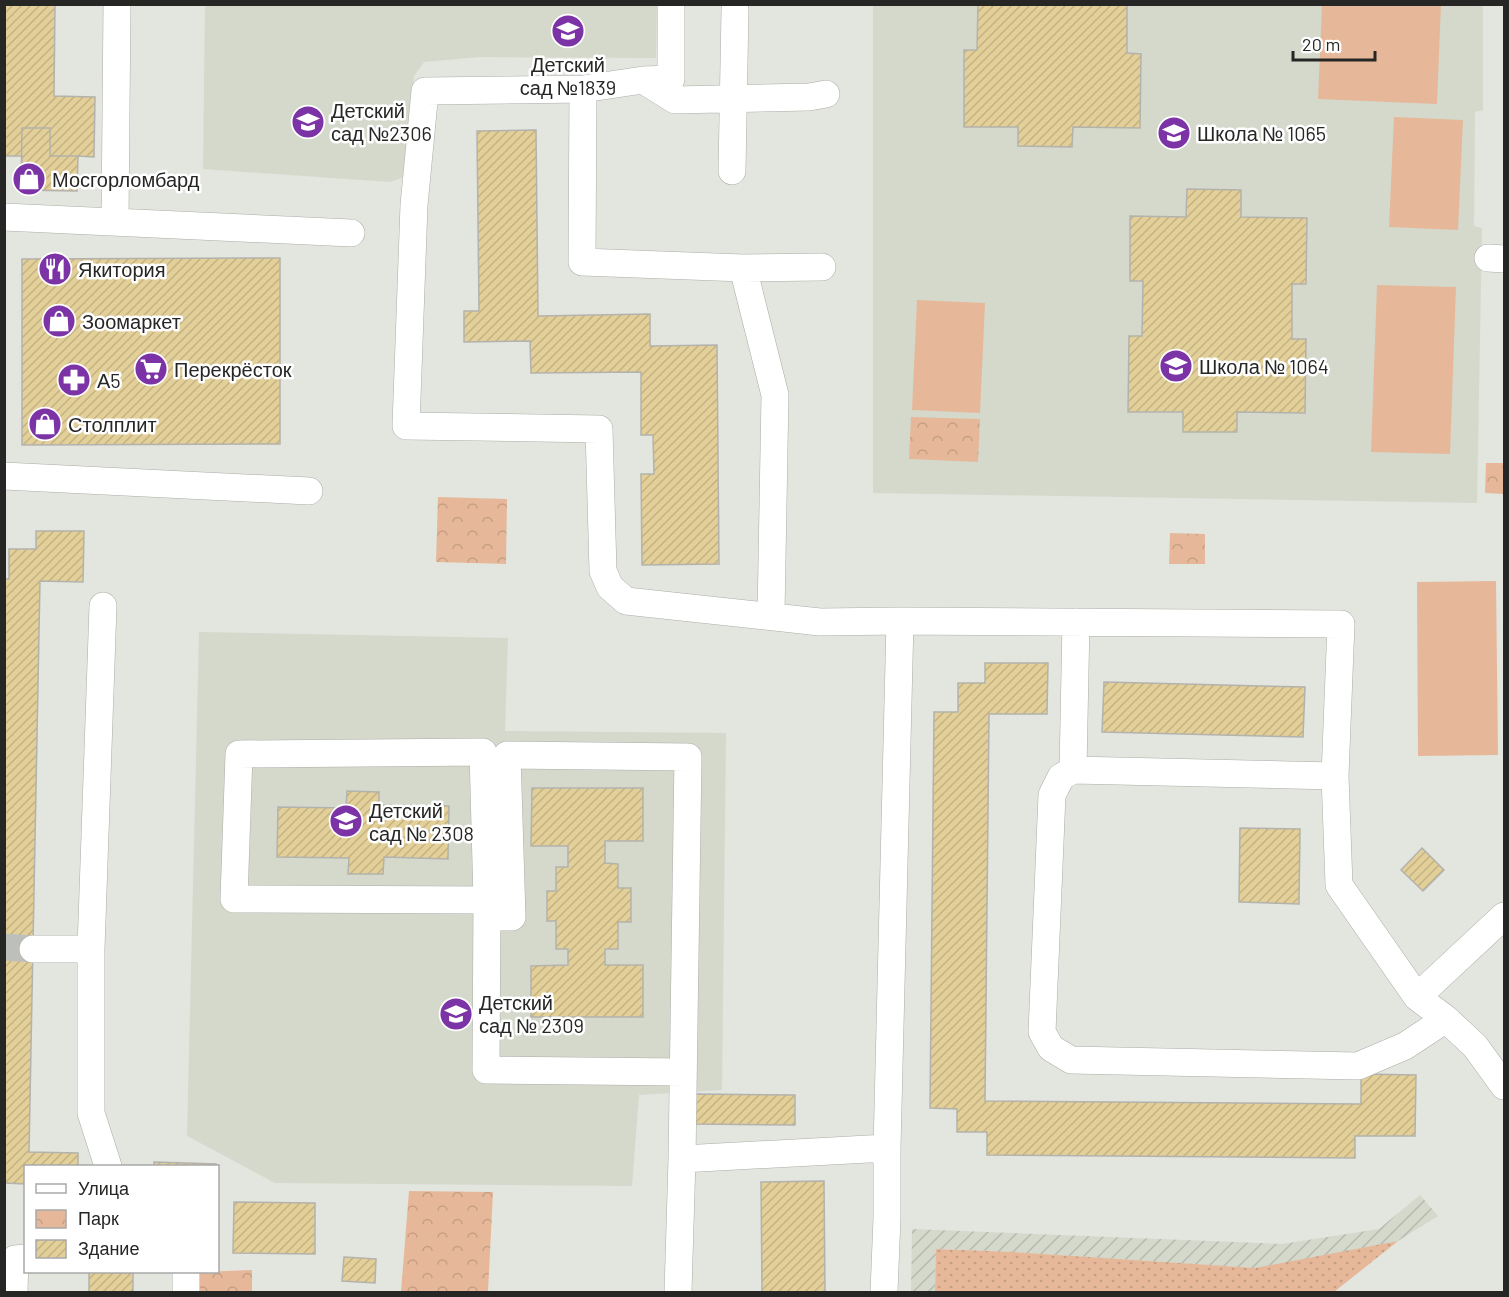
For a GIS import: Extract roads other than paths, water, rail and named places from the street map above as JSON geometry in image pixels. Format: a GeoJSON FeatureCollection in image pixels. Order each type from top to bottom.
{"type":"FeatureCollection","features":[{"type":"Feature","properties":{"kind":"street"},"geometry":{"type":"LineString","coordinates":[[115,222],[117,4]]}},
{"type":"Feature","properties":{"kind":"street"},"geometry":{"type":"LineString","coordinates":[[670,4],[671,79],[643,80],[583,89],[425,91],[414,205],[406,426],[599,429],[603,572],[610,587],[626,601],[820,622],[1341,624],[1335,776],[1339,885],[1417,997],[1446,1019],[1475,1046],[1504,1086]]}},
{"type":"Feature","properties":{"kind":"street"},"geometry":{"type":"LineString","coordinates":[[732,171],[735,10]]}},
{"type":"Feature","properties":{"kind":"street"},"geometry":{"type":"LineString","coordinates":[[643,80],[675,100],[808,97],[826,94]]}},
{"type":"Feature","properties":{"kind":"street"},"geometry":{"type":"LineString","coordinates":[[583,89],[582,262],[743,268],[822,267]]}},
{"type":"Feature","properties":{"kind":"street"},"geometry":{"type":"LineString","coordinates":[[4,217],[351,233]]}},
{"type":"Feature","properties":{"kind":"street"},"geometry":{"type":"LineString","coordinates":[[743,268],[775,395],[771,615]]}},
{"type":"Feature","properties":{"kind":"street"},"geometry":{"type":"LineString","coordinates":[[4,476],[309,491]]}},
{"type":"Feature","properties":{"kind":"street"},"geometry":{"type":"LineString","coordinates":[[103,606],[91,950],[91,1113],[107,1165]]}},
{"type":"Feature","properties":{"kind":"street"},"geometry":{"type":"LineString","coordinates":[[884,1293],[900,621]]}},
{"type":"Feature","properties":{"kind":"street"},"geometry":{"type":"LineString","coordinates":[[1072,770],[1076,622]]}},
{"type":"Feature","properties":{"kind":"street"},"geometry":{"type":"LineString","coordinates":[[678,1293],[682,1159],[688,757],[507,755],[512,917],[488,908],[234,899],[239,754],[483,752],[488,908],[486,1070],[683,1072]]}},
{"type":"Feature","properties":{"kind":"street"},"geometry":{"type":"LineString","coordinates":[[1335,776],[1072,770],[1062,777],[1052,795],[1042,1032],[1051,1048],[1071,1060],[1358,1066],[1405,1046],[1446,1019]]}},
{"type":"Feature","properties":{"kind":"street"},"geometry":{"type":"LineString","coordinates":[[1417,997],[1504,916]]}},
{"type":"Feature","properties":{"kind":"street"},"geometry":{"type":"LineString","coordinates":[[33,949],[91,950]]}},
{"type":"Feature","properties":{"kind":"street"},"geometry":{"type":"LineString","coordinates":[[682,1159],[887,1148]]}},
{"type":"Feature","properties":{"kind":"street"},"geometry":{"type":"LineString","coordinates":[[14,1293],[15,1259],[24,1258]]}},
{"type":"Feature","properties":{"kind":"street"},"geometry":{"type":"LineString","coordinates":[[186,1273],[186,1293]]}},
{"type":"Feature","properties":{"kind":"tunnel"},"geometry":{"type":"LineString","coordinates":[[4,947],[33,949]]}},
{"type":"Feature","properties":{"kind":"place","name":"Детский сад №1839"},"geometry":{"type":"Point","coordinates":[568,31]}},
{"type":"Feature","properties":{"kind":"place","name":"Детский сад №2306"},"geometry":{"type":"Point","coordinates":[308,122]}},
{"type":"Feature","properties":{"kind":"place","name":"Школа № 1065"},"geometry":{"type":"Point","coordinates":[1174,133]}},
{"type":"Feature","properties":{"kind":"place","name":"Мосгорломбард"},"geometry":{"type":"Point","coordinates":[29,179]}},
{"type":"Feature","properties":{"kind":"place","name":"Якитория"},"geometry":{"type":"Point","coordinates":[55,269]}},
{"type":"Feature","properties":{"kind":"place","name":"Зоомаркет"},"geometry":{"type":"Point","coordinates":[59,321]}},
{"type":"Feature","properties":{"kind":"place","name":"Школа № 1064"},"geometry":{"type":"Point","coordinates":[1176,366]}},
{"type":"Feature","properties":{"kind":"place","name":"Перекрёсток"},"geometry":{"type":"Point","coordinates":[151,369]}},
{"type":"Feature","properties":{"kind":"place","name":"А5"},"geometry":{"type":"Point","coordinates":[74,380]}},
{"type":"Feature","properties":{"kind":"place","name":"Столплит"},"geometry":{"type":"Point","coordinates":[45,424]}},
{"type":"Feature","properties":{"kind":"place","name":"Детский сад № 2308"},"geometry":{"type":"Point","coordinates":[346,821]}},
{"type":"Feature","properties":{"kind":"place","name":"Детский сад № 2309"},"geometry":{"type":"Point","coordinates":[456,1014]}}]}
